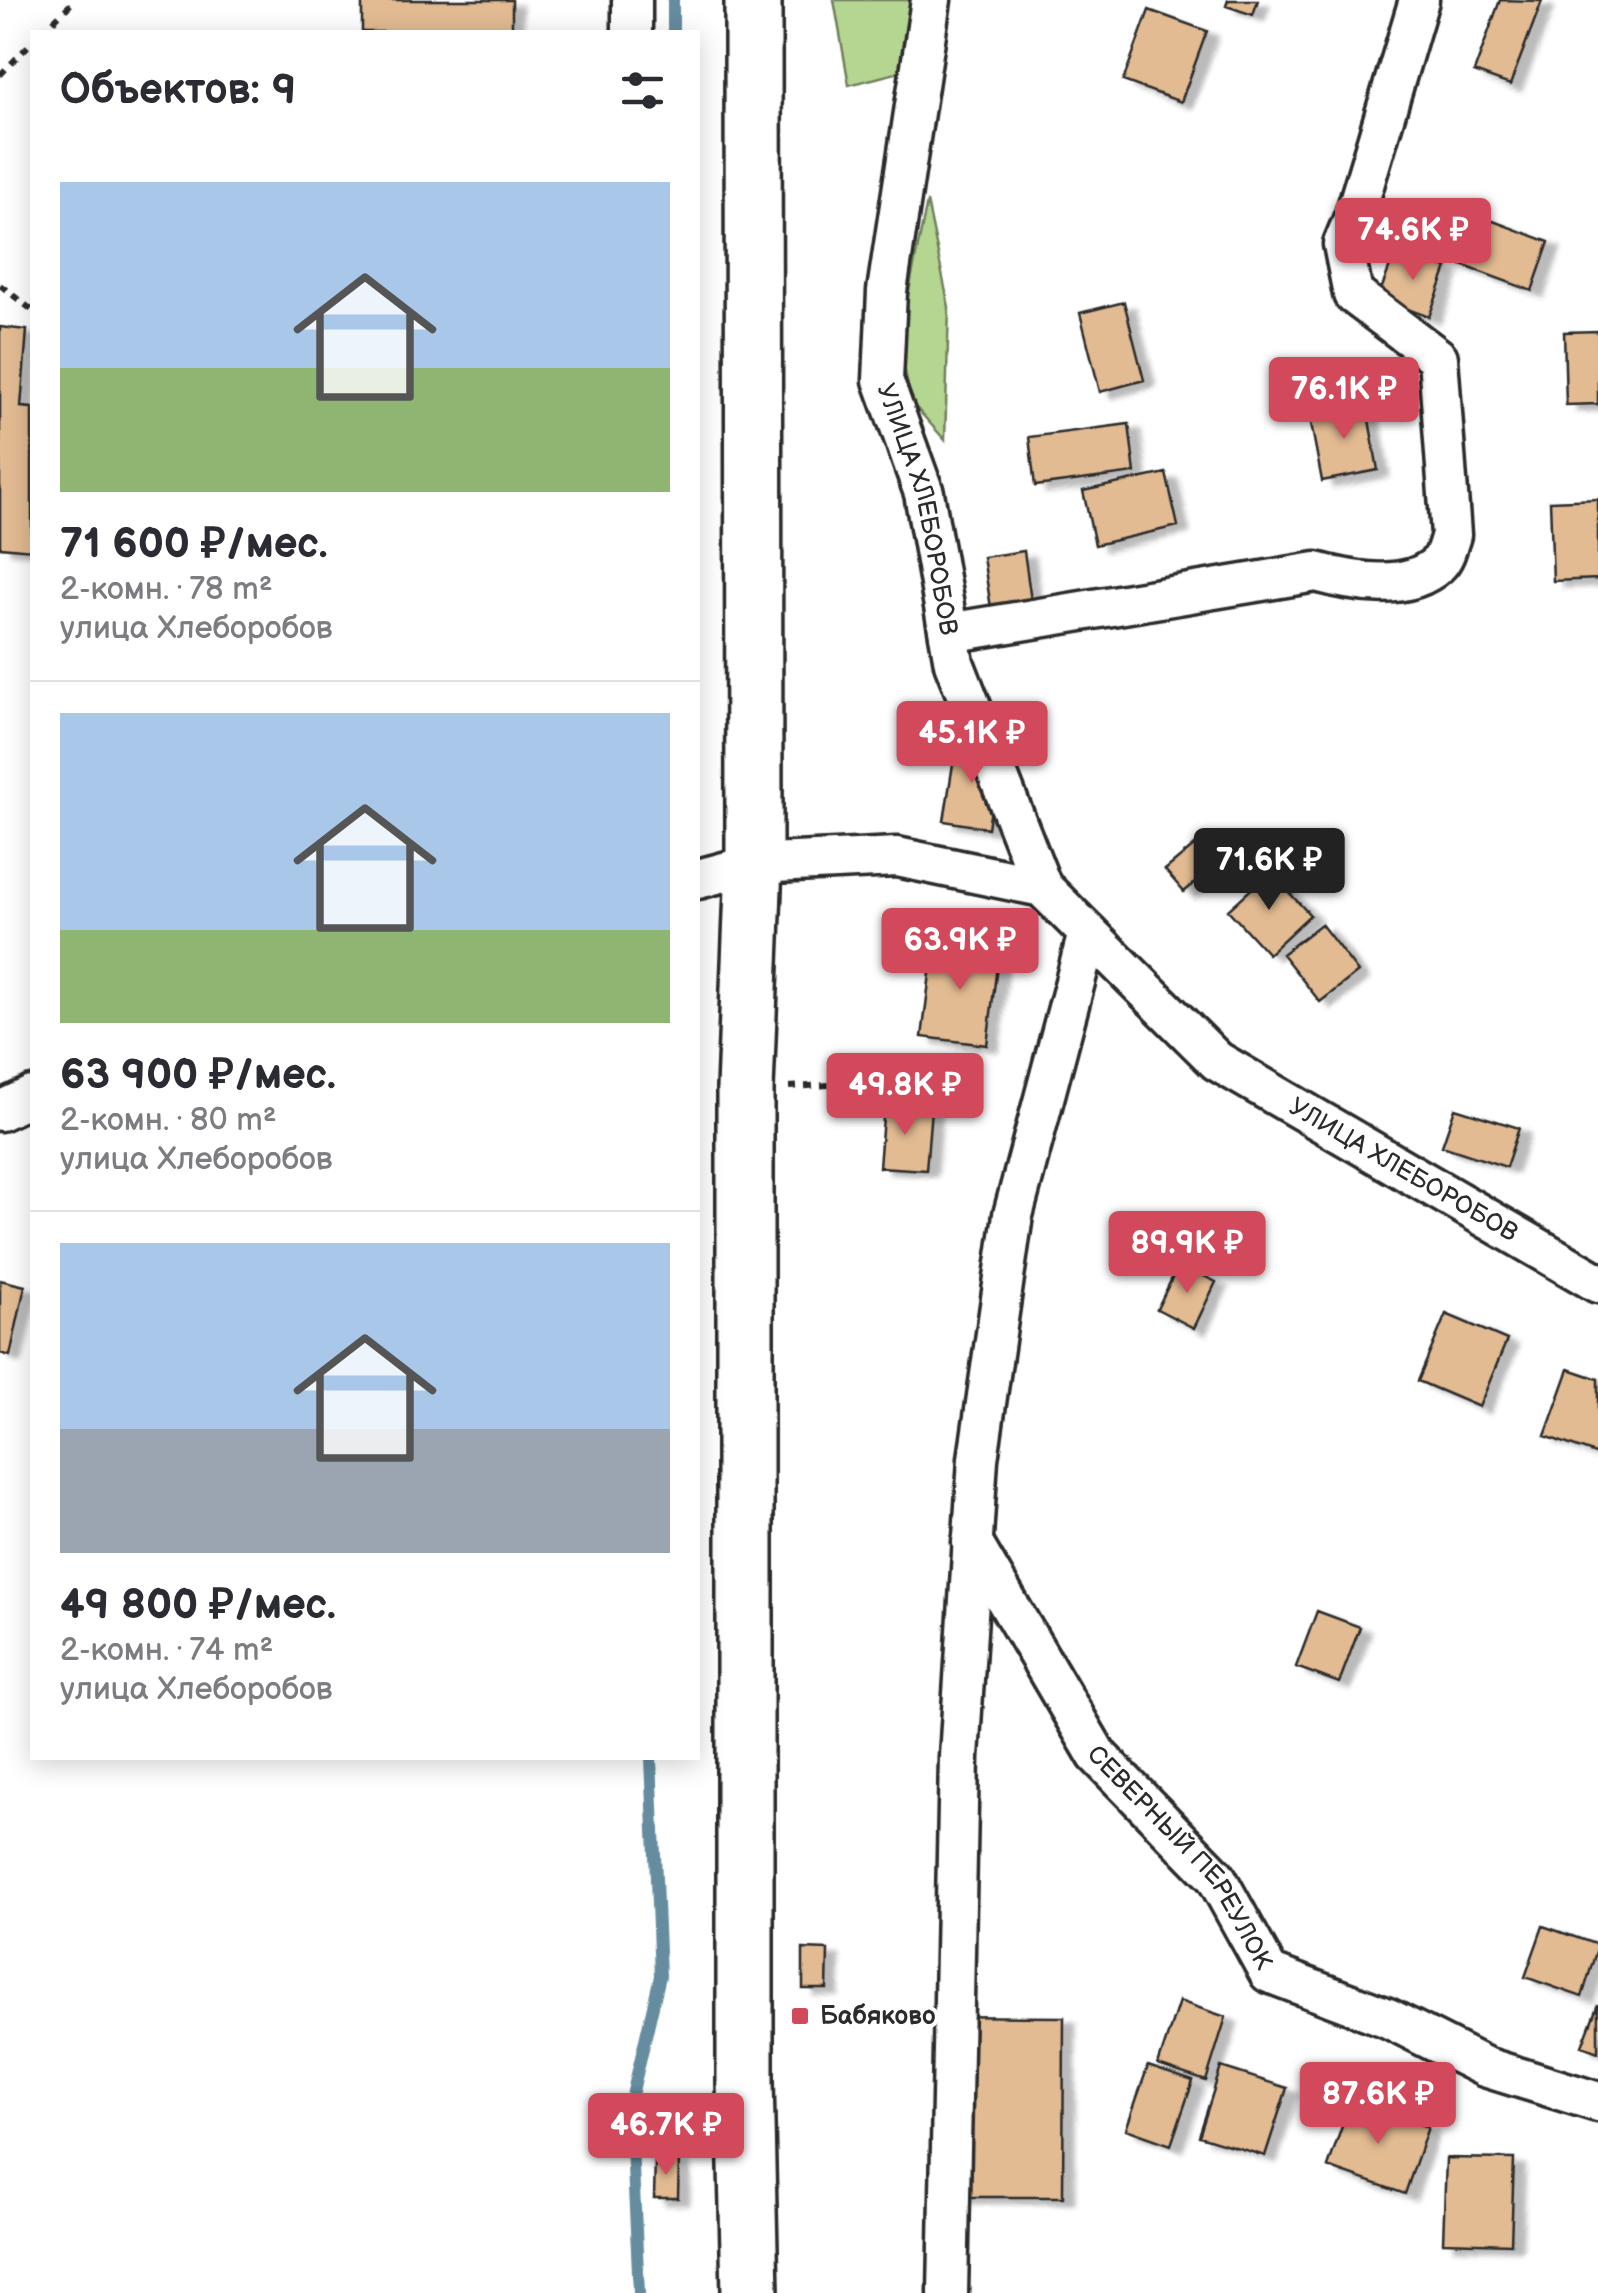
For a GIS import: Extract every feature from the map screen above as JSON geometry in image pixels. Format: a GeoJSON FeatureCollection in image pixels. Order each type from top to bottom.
{"type":"FeatureCollection","features":[{"type":"Feature","properties":{"kind":"highway"},"geometry":{"type":"LineString","coordinates":[[750,2293],[745,2081],[745,1089],[754,864],[753,0]]}},
{"type":"Feature","properties":{"kind":"street"},"geometry":{"type":"LineString","coordinates":[[632,0],[632,30]]}},
{"type":"Feature","properties":{"kind":"street","name":"УЛИЦА ХЛЕБОРОБОВ"},"geometry":{"type":"LineString","coordinates":[[931,0],[887,292],[883,380],[924,492],[954,663],[1042,887],[1217,1061],[1598,1283]]}},
{"type":"Feature","properties":{"kind":"street"},"geometry":{"type":"LineString","coordinates":[[949,633],[1316,572],[1350,582],[1412,580],[1440,562],[1451,535],[1438,358],[1353,294],[1343,244],[1420,0]]}},
{"type":"Feature","properties":{"kind":"street"},"geometry":{"type":"LineString","coordinates":[[700,878],[754,864],[897,857],[1042,887]]}},
{"type":"Feature","properties":{"kind":"street"},"geometry":{"type":"LineString","coordinates":[[948,2293],[958,1757],[978,1459],[1013,1216],[1088,933]]}},
{"type":"Feature","properties":{"kind":"street"},"geometry":{"type":"LineString","coordinates":[[0,1111],[30,1097]]}},
{"type":"Feature","properties":{"kind":"street","name":"СЕВЕРНЫЙ ПЕРЕУЛОК"},"geometry":{"type":"LineString","coordinates":[[972,1542],[1097,1755],[1216,1877],[1269,1974],[1388,2018],[1485,2067],[1598,2102]]}},
{"type":"Feature","properties":{"kind":"path"},"geometry":{"type":"LineString","coordinates":[[44,30],[75,0]]}},
{"type":"Feature","properties":{"kind":"path"},"geometry":{"type":"LineString","coordinates":[[0,75],[30,44]]}},
{"type":"Feature","properties":{"kind":"path"},"geometry":{"type":"LineString","coordinates":[[0,284],[30,308]]}},
{"type":"Feature","properties":{"kind":"green space"},"geometry":{"type":"Polygon","coordinates":[[[834,0],[914,0],[904,71],[849,85],[834,0]]]}},
{"type":"Feature","properties":{"kind":"green space"},"geometry":{"type":"Polygon","coordinates":[[[927,202],[949,307],[945,440],[911,402],[899,340],[927,202]]]}},
{"type":"Feature","properties":{"kind":"building"},"geometry":{"type":"Polygon","coordinates":[[[362,0],[512,0],[512,30],[362,30],[362,0]]]}},
{"type":"Feature","properties":{"kind":"building"},"geometry":{"type":"Polygon","coordinates":[[[1228,0],[1258,0],[1253,15],[1226,6],[1228,0]]]}},
{"type":"Feature","properties":{"kind":"building"},"geometry":{"type":"Polygon","coordinates":[[[1500,0],[1542,1],[1510,85],[1474,72],[1500,0]]]}},
{"type":"Feature","properties":{"kind":"building"},"geometry":{"type":"Polygon","coordinates":[[[1149,10],[1207,31],[1181,102],[1123,81],[1149,10]]]}},
{"type":"Feature","properties":{"kind":"building"},"geometry":{"type":"Polygon","coordinates":[[[1477,215],[1549,242],[1532,291],[1459,264],[1477,215]]]}},
{"type":"Feature","properties":{"kind":"building"},"geometry":{"type":"Polygon","coordinates":[[[1396,250],[1447,268],[1429,317],[1378,298],[1396,250]]]}},
{"type":"Feature","properties":{"kind":"building"},"geometry":{"type":"Polygon","coordinates":[[[1124,302],[1144,380],[1100,392],[1080,313],[1124,302]]]}},
{"type":"Feature","properties":{"kind":"building"},"geometry":{"type":"Polygon","coordinates":[[[0,327],[27,330],[21,407],[30,408],[30,550],[0,547],[0,327]]]}},
{"type":"Feature","properties":{"kind":"building"},"geometry":{"type":"Polygon","coordinates":[[[1598,331],[1598,404],[1566,405],[1564,332],[1598,331]]]}},
{"type":"Feature","properties":{"kind":"building"},"geometry":{"type":"Polygon","coordinates":[[[1366,403],[1378,470],[1322,481],[1309,413],[1366,403]]]}},
{"type":"Feature","properties":{"kind":"building"},"geometry":{"type":"Polygon","coordinates":[[[1129,424],[1135,473],[1035,486],[1029,437],[1129,424]]]}},
{"type":"Feature","properties":{"kind":"building"},"geometry":{"type":"Polygon","coordinates":[[[1166,473],[1178,526],[1095,545],[1083,491],[1166,473]]]}},
{"type":"Feature","properties":{"kind":"building"},"geometry":{"type":"Polygon","coordinates":[[[1598,499],[1598,579],[1553,581],[1550,501],[1598,499]]]}},
{"type":"Feature","properties":{"kind":"building"},"geometry":{"type":"Polygon","coordinates":[[[1024,551],[1032,608],[992,614],[983,557],[1024,551]]]}},
{"type":"Feature","properties":{"kind":"building"},"geometry":{"type":"Polygon","coordinates":[[[956,745],[1000,752],[988,828],[944,821],[956,745]]]}},
{"type":"Feature","properties":{"kind":"building"},"geometry":{"type":"Polygon","coordinates":[[[1195,845],[1214,867],[1184,892],[1165,870],[1195,845]]]}},
{"type":"Feature","properties":{"kind":"building"},"geometry":{"type":"Polygon","coordinates":[[[1270,872],[1310,915],[1268,954],[1228,910],[1270,872]]]}},
{"type":"Feature","properties":{"kind":"building"},"geometry":{"type":"Polygon","coordinates":[[[1321,924],[1358,972],[1320,1002],[1282,954],[1321,924]]]}},
{"type":"Feature","properties":{"kind":"building"},"geometry":{"type":"Polygon","coordinates":[[[934,942],[999,950],[987,1045],[922,1037],[934,942]]]}},
{"type":"Feature","properties":{"kind":"building"},"geometry":{"type":"Polygon","coordinates":[[[884,1105],[931,1109],[926,1170],[879,1167],[884,1105]]]}},
{"type":"Feature","properties":{"kind":"building"},"geometry":{"type":"Polygon","coordinates":[[[1455,1108],[1519,1128],[1506,1167],[1442,1146],[1455,1108]]]}},
{"type":"Feature","properties":{"kind":"building"},"geometry":{"type":"Polygon","coordinates":[[[1179,1264],[1216,1282],[1194,1328],[1157,1309],[1179,1264]]]}},
{"type":"Feature","properties":{"kind":"building"},"geometry":{"type":"Polygon","coordinates":[[[0,1280],[25,1286],[10,1356],[0,1353],[0,1280]]]}},
{"type":"Feature","properties":{"kind":"building"},"geometry":{"type":"Polygon","coordinates":[[[1446,1314],[1507,1340],[1479,1407],[1418,1381],[1446,1314]]]}},
{"type":"Feature","properties":{"kind":"building"},"geometry":{"type":"Polygon","coordinates":[[[1569,1369],[1598,1379],[1598,1455],[1545,1436],[1569,1369]]]}},
{"type":"Feature","properties":{"kind":"building"},"geometry":{"type":"Polygon","coordinates":[[[1317,1611],[1360,1627],[1339,1683],[1296,1667],[1317,1611]]]}},
{"type":"Feature","properties":{"kind":"building"},"geometry":{"type":"Polygon","coordinates":[[[1543,1926],[1598,1945],[1582,1997],[1525,1977],[1543,1926]]]}},
{"type":"Feature","properties":{"kind":"building"},"geometry":{"type":"Polygon","coordinates":[[[803,1949],[828,1950],[827,1989],[803,1989],[803,1949]]]}},
{"type":"Feature","properties":{"kind":"building"},"geometry":{"type":"Polygon","coordinates":[[[1179,2001],[1226,2017],[1206,2081],[1158,2065],[1179,2001]]]}},
{"type":"Feature","properties":{"kind":"building"},"geometry":{"type":"Polygon","coordinates":[[[1598,2004],[1598,2052],[1582,2046],[1598,2004]]]}},
{"type":"Feature","properties":{"kind":"building"},"geometry":{"type":"Polygon","coordinates":[[[937,2016],[1064,2017],[1063,2197],[936,2197],[937,2016]]]}},
{"type":"Feature","properties":{"kind":"building"},"geometry":{"type":"Polygon","coordinates":[[[1148,2066],[1193,2081],[1171,2145],[1126,2129],[1148,2066]]]}},
{"type":"Feature","properties":{"kind":"building"},"geometry":{"type":"Polygon","coordinates":[[[1221,2067],[1287,2088],[1265,2156],[1199,2136],[1221,2067]]]}},
{"type":"Feature","properties":{"kind":"building"},"geometry":{"type":"Polygon","coordinates":[[[1351,2100],[1428,2127],[1405,2194],[1328,2167],[1351,2100]]]}},
{"type":"Feature","properties":{"kind":"building"},"geometry":{"type":"Polygon","coordinates":[[[1446,2158],[1514,2159],[1511,2244],[1443,2242],[1446,2158]]]}},
{"type":"Feature","properties":{"kind":"building"},"geometry":{"type":"Polygon","coordinates":[[[655,2159],[679,2159],[678,2198],[654,2198],[655,2159]]]}},
{"type":"Feature","properties":{"kind":"waterway"},"geometry":{"type":"LineString","coordinates":[[673,0],[673,30]]}},
{"type":"Feature","properties":{"kind":"waterway"},"geometry":{"type":"LineString","coordinates":[[639,2293],[630,2104],[660,1976],[651,1760]]}},
{"type":"Feature","properties":{"kind":"place","name":"Бабяково"},"geometry":{"type":"Point","coordinates":[800,2016]}}]}
